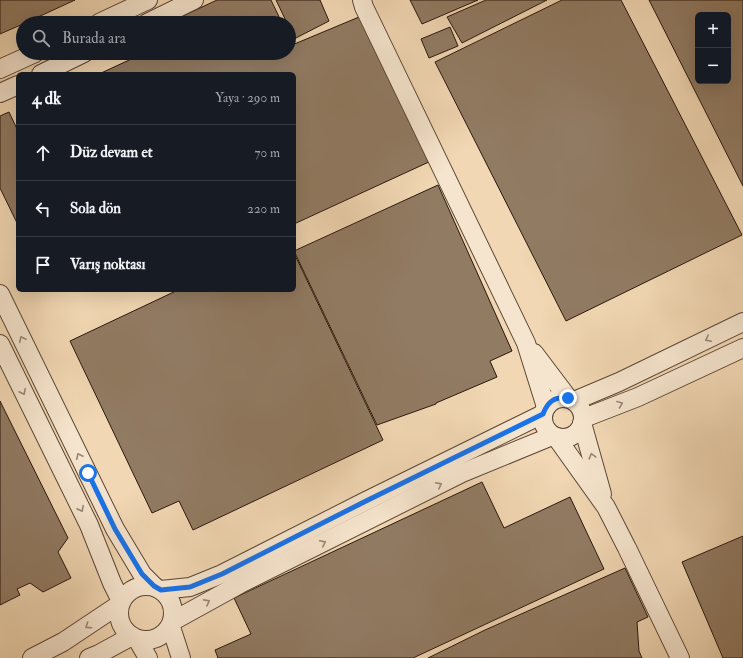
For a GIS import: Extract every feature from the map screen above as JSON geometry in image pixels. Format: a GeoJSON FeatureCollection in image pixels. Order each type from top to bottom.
{"type":"FeatureCollection","features":[{"type":"Feature","properties":{"kind":"street"},"geometry":{"type":"LineString","coordinates":[[114,16],[148,0]]}},
{"type":"Feature","properties":{"kind":"street"},"geometry":{"type":"LineString","coordinates":[[161,16],[194,0]]}},
{"type":"Feature","properties":{"kind":"street"},"geometry":{"type":"LineString","coordinates":[[362,2],[526,343],[544,411],[543,421],[545,427],[554,436],[606,507],[680,658]]}},
{"type":"Feature","properties":{"kind":"street"},"geometry":{"type":"LineString","coordinates":[[0,69],[20,60]]}},
{"type":"Feature","properties":{"kind":"street"},"geometry":{"type":"LineString","coordinates":[[45,72],[70,60]]}},
{"type":"Feature","properties":{"kind":"street"},"geometry":{"type":"LineString","coordinates":[[0,93],[16,86]]}},
{"type":"Feature","properties":{"kind":"street"},"geometry":{"type":"LineString","coordinates":[[0,294],[115,529],[142,574],[157,588],[168,595],[172,603],[174,612],[172,624],[166,633],[160,637],[145,641],[134,638],[89,658]]}},
{"type":"Feature","properties":{"kind":"street"},"geometry":{"type":"LineString","coordinates":[[172,624],[240,584],[364,502],[544,411],[549,403],[555,399],[571,399],[619,382],[743,322]]}},
{"type":"Feature","properties":{"kind":"street"},"geometry":{"type":"LineString","coordinates":[[526,343],[582,411],[583,420],[606,507]]}},
{"type":"Feature","properties":{"kind":"street"},"geometry":{"type":"LineString","coordinates":[[0,344],[89,525],[121,603]]}},
{"type":"Feature","properties":{"kind":"street"},"geometry":{"type":"LineString","coordinates":[[148,658],[134,638],[126,632],[119,619],[121,603],[126,594],[139,586],[146,585],[157,588],[190,587],[298,545],[462,473],[554,436],[560,439],[573,436],[579,431],[583,420],[638,397],[743,348]]}},
{"type":"Feature","properties":{"kind":"street"},"geometry":{"type":"LineString","coordinates":[[69,484],[88,473]]}},
{"type":"Feature","properties":{"kind":"street"},"geometry":{"type":"LineString","coordinates":[[36,657],[63,642],[121,603]]}},
{"type":"Feature","properties":{"kind":"street"},"geometry":{"type":"LineString","coordinates":[[172,624],[181,658]]}},
{"type":"Feature","properties":{"kind":"building"},"geometry":{"type":"Polygon","coordinates":[[[0,0],[75,0],[40,16],[16,16],[16,27],[0,34],[0,0]]]}},
{"type":"Feature","properties":{"kind":"building"},"geometry":{"type":"Polygon","coordinates":[[[217,0],[271,0],[279,16],[183,16],[217,0]]]}},
{"type":"Feature","properties":{"kind":"building"},"geometry":{"type":"Polygon","coordinates":[[[276,0],[320,0],[329,21],[296,38],[296,16],[284,16],[276,0]]]}},
{"type":"Feature","properties":{"kind":"building"},"geometry":{"type":"Polygon","coordinates":[[[410,0],[478,0],[422,24],[410,0]]]}},
{"type":"Feature","properties":{"kind":"building"},"geometry":{"type":"Polygon","coordinates":[[[486,0],[547,0],[462,43],[447,17],[486,0]]]}},
{"type":"Feature","properties":{"kind":"building"},"geometry":{"type":"Polygon","coordinates":[[[562,0],[621,0],[742,235],[566,321],[435,62],[562,0]]]}},
{"type":"Feature","properties":{"kind":"building"},"geometry":{"type":"Polygon","coordinates":[[[649,0],[743,0],[743,186],[649,0]]]}},
{"type":"Feature","properties":{"kind":"building"},"geometry":{"type":"Polygon","coordinates":[[[359,17],[431,161],[296,223],[296,72],[103,72],[129,60],[296,60],[296,43],[359,17]]]}},
{"type":"Feature","properties":{"kind":"building"},"geometry":{"type":"Polygon","coordinates":[[[450,27],[458,46],[429,58],[421,39],[450,27]]]}},
{"type":"Feature","properties":{"kind":"building"},"geometry":{"type":"Polygon","coordinates":[[[9,112],[16,127],[16,221],[0,188],[0,116],[9,112]]]}},
{"type":"Feature","properties":{"kind":"building"},"geometry":{"type":"Polygon","coordinates":[[[438,185],[512,351],[490,361],[497,377],[436,404],[377,425],[296,255],[296,250],[438,185]]]}},
{"type":"Feature","properties":{"kind":"building"},"geometry":{"type":"Polygon","coordinates":[[[296,257],[383,440],[193,530],[179,501],[152,513],[70,341],[174,292],[296,292],[296,257]]]}},
{"type":"Feature","properties":{"kind":"building"},"geometry":{"type":"Polygon","coordinates":[[[0,401],[68,538],[58,552],[71,578],[43,592],[30,583],[17,589],[20,595],[0,605],[0,401]]]}},
{"type":"Feature","properties":{"kind":"building"},"geometry":{"type":"Polygon","coordinates":[[[482,482],[504,528],[570,497],[604,569],[413,658],[218,658],[215,650],[251,634],[234,598],[482,482]]]}},
{"type":"Feature","properties":{"kind":"building"},"geometry":{"type":"Polygon","coordinates":[[[743,536],[743,658],[723,658],[682,562],[743,536]]]}},
{"type":"Feature","properties":{"kind":"building"},"geometry":{"type":"Polygon","coordinates":[[[625,568],[648,617],[637,622],[639,651],[642,658],[428,658],[485,630],[625,568]]]}},
{"type":"Feature","properties":{"kind":"route"},"geometry":{"type":"LineString","coordinates":[[88,473],[115,529],[142,574],[154,586],[161,590],[190,587],[222,574],[543,414],[549,403],[555,399],[568,398]]}}]}
